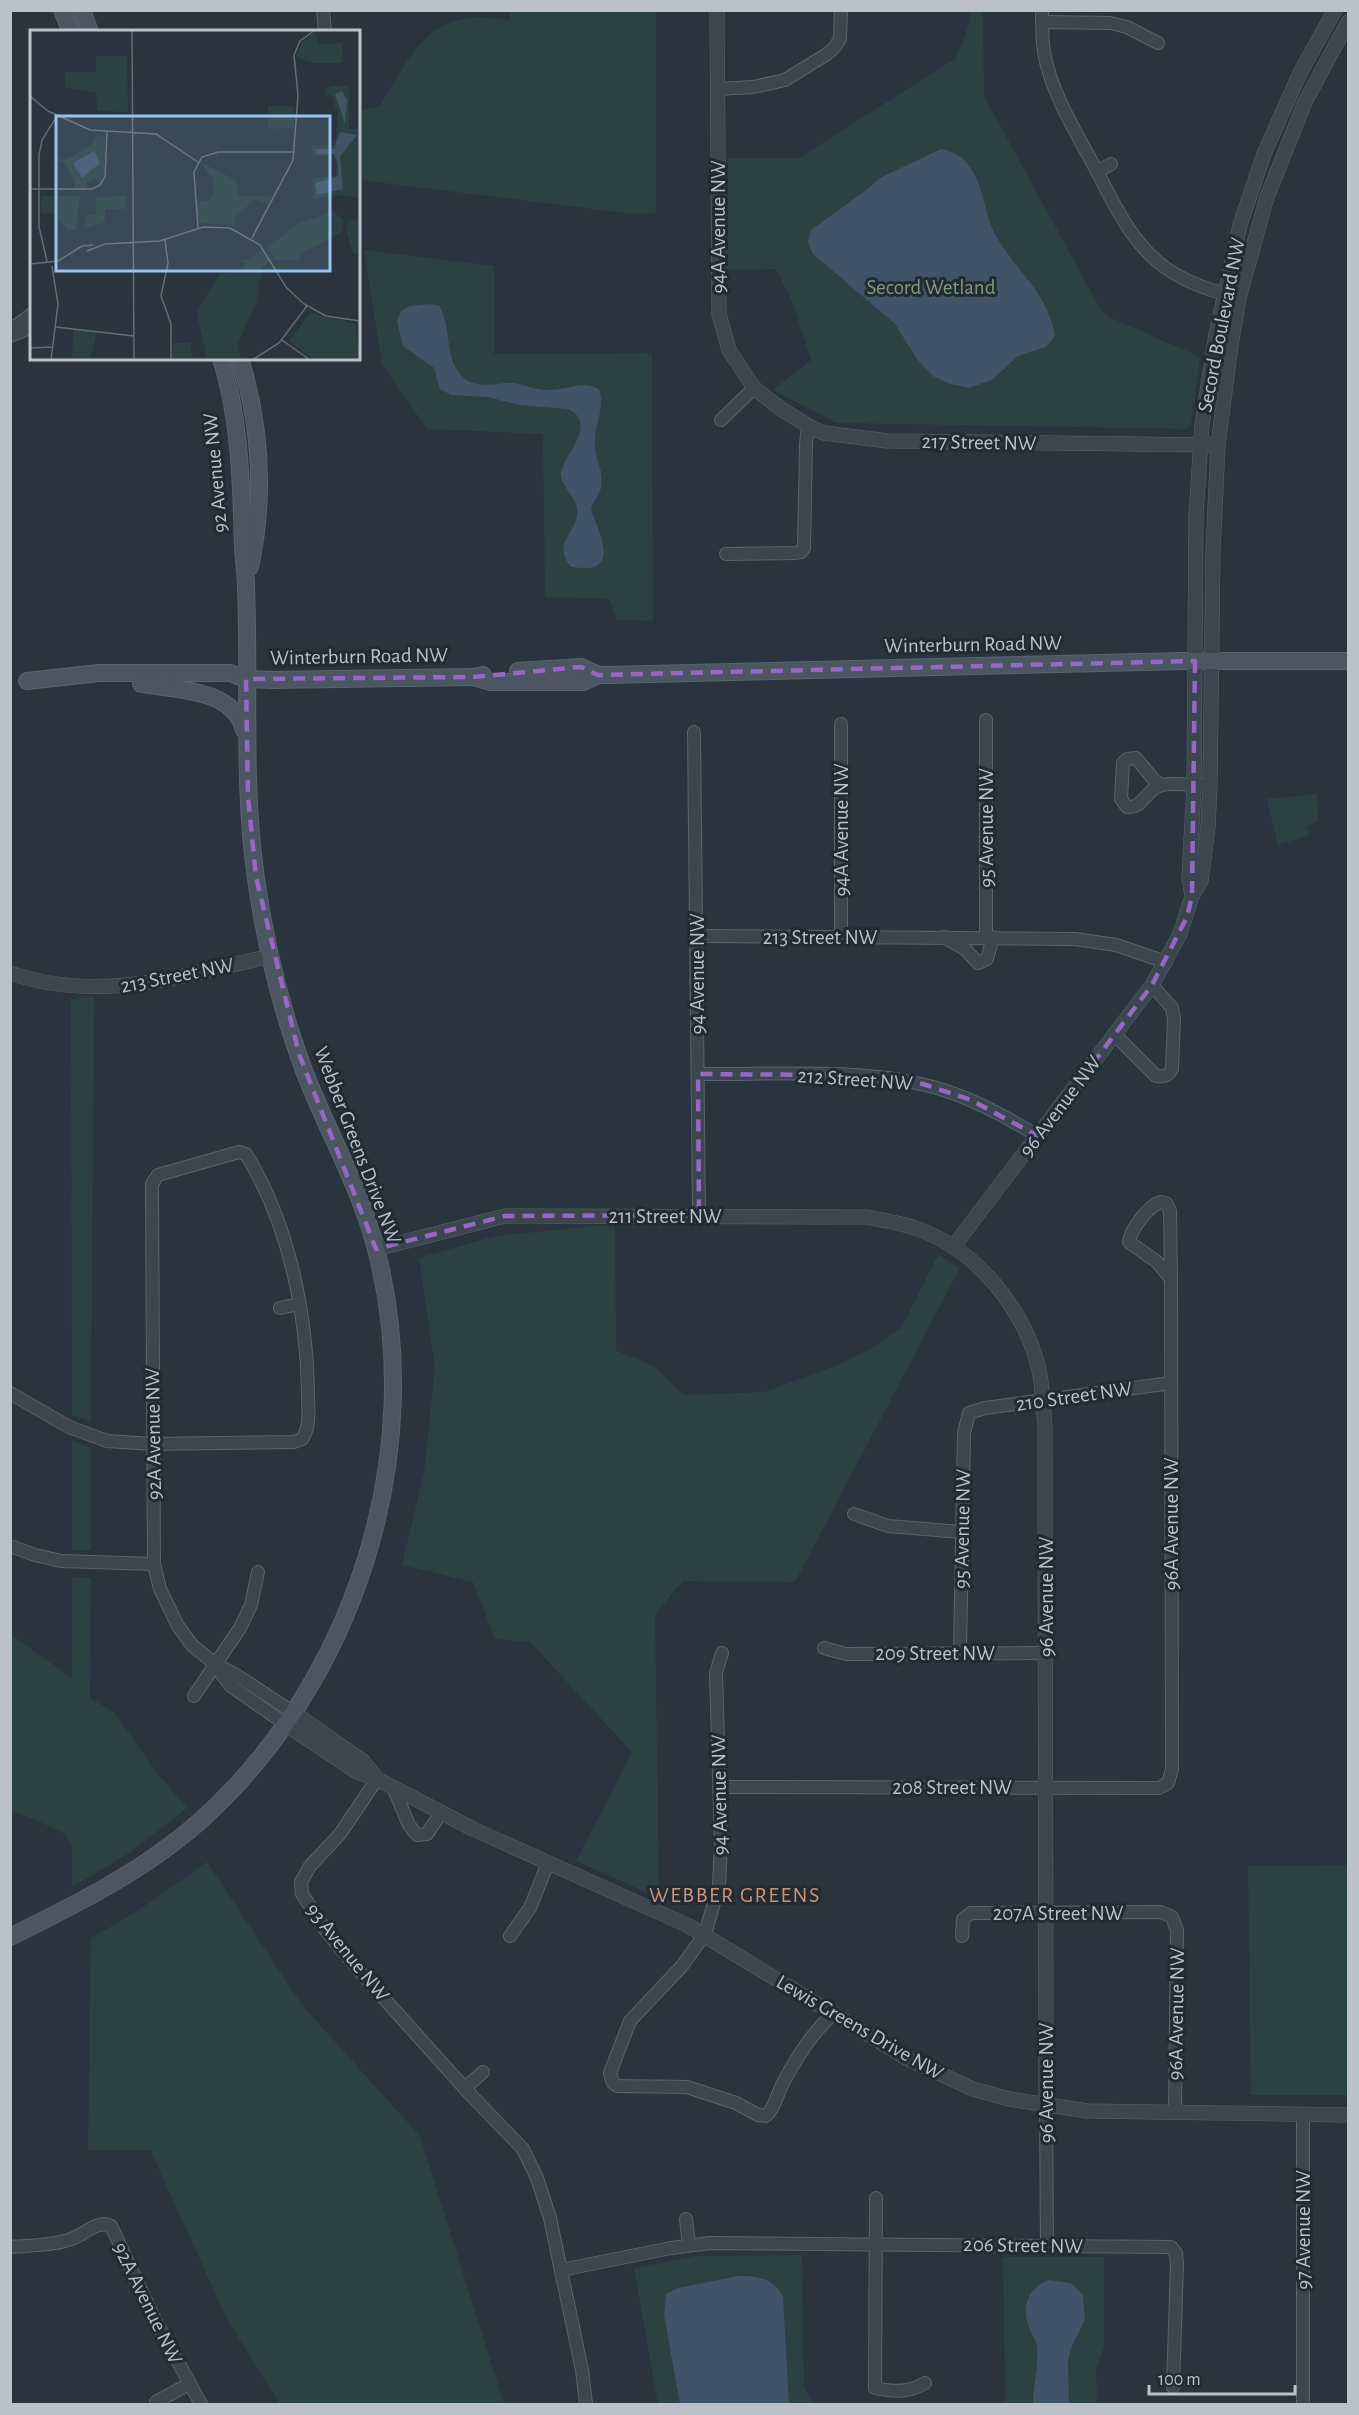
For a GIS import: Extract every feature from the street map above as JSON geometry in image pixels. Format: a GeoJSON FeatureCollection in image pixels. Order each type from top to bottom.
{"type":"FeatureCollection","features":[{"type":"Feature","properties":{"kind":"main road"},"geometry":{"type":"LineString","coordinates":[[62,10],[70,30]]}},
{"type":"Feature","properties":{"kind":"main road"},"geometry":{"type":"LineString","coordinates":[[82,10],[89,30]]}},
{"type":"Feature","properties":{"kind":"main road","name":"92 Avenue NW"},"geometry":{"type":"LineString","coordinates":[[222,360],[236,431],[246,586],[246,679]]}},
{"type":"Feature","properties":{"kind":"main road","name":"92 Avenue NW"},"geometry":{"type":"LineString","coordinates":[[241,360],[255,417],[259,463],[257,532],[246,586]]}},
{"type":"Feature","properties":{"kind":"main road","name":"Winterburn Road NW"},"geometry":{"type":"LineString","coordinates":[[19,681],[233,684],[246,679],[473,677],[491,682],[583,681],[598,675],[1195,661],[1348,661]]}},
{"type":"Feature","properties":{"kind":"main road","name":"Winterburn Road NW"},"geometry":{"type":"LineString","coordinates":[[19,681],[99,673],[230,673],[246,679]]}},
{"type":"Feature","properties":{"kind":"main road","name":"Webber Greens Drive NW"},"geometry":{"type":"LineString","coordinates":[[10,1937],[105,1888],[158,1854],[198,1823],[223,1799],[259,1758],[290,1719],[338,1632],[358,1586],[386,1478],[392,1410],[392,1351],[386,1294],[376,1249],[363,1209],[304,1070],[272,956],[256,877],[248,797],[246,679]]}},
{"type":"Feature","properties":{"kind":"main road"},"geometry":{"type":"LineString","coordinates":[[141,684],[187,690],[222,702],[232,709],[242,722],[247,743]]}},
{"type":"Feature","properties":{"kind":"street"},"geometry":{"type":"LineString","coordinates":[[323,10],[325,30]]}},
{"type":"Feature","properties":{"kind":"street","name":"94A Avenue NW"},"geometry":{"type":"LineString","coordinates":[[717,10],[719,314],[729,350],[754,388]]}},
{"type":"Feature","properties":{"kind":"street"},"geometry":{"type":"LineString","coordinates":[[718,89],[753,87],[785,80],[827,54],[840,39],[841,10]]}},
{"type":"Feature","properties":{"kind":"street","name":"Secord Boulevard NW"},"geometry":{"type":"LineString","coordinates":[[1195,661],[1196,514],[1201,444],[1223,293],[1240,225],[1264,154],[1300,73],[1335,10]]}},
{"type":"Feature","properties":{"kind":"street"},"geometry":{"type":"LineString","coordinates":[[1158,43],[1127,27],[1110,23],[1042,16],[1044,52],[1061,104],[1115,208],[1145,249],[1174,274],[1204,288],[1239,298]]}},
{"type":"Feature","properties":{"kind":"street","name":"Secord Boulevard NW"},"geometry":{"type":"LineString","coordinates":[[1213,661],[1213,551],[1218,445],[1239,298],[1261,216],[1280,161],[1305,102],[1348,22]]}},
{"type":"Feature","properties":{"kind":"street"},"geometry":{"type":"LineString","coordinates":[[1098,172],[1111,164]]}},
{"type":"Feature","properties":{"kind":"street"},"geometry":{"type":"LineString","coordinates":[[10,330],[16,323],[30,315]]}},
{"type":"Feature","properties":{"kind":"street"},"geometry":{"type":"LineString","coordinates":[[10,336],[30,328]]}},
{"type":"Feature","properties":{"kind":"street"},"geometry":{"type":"LineString","coordinates":[[721,420],[754,388]]}},
{"type":"Feature","properties":{"kind":"street","name":"217 Street NW"},"geometry":{"type":"LineString","coordinates":[[754,388],[781,409],[824,433],[888,441],[1218,445]]}},
{"type":"Feature","properties":{"kind":"street"},"geometry":{"type":"LineString","coordinates":[[726,554],[801,552],[804,548],[806,445],[807,434],[812,428]]}},
{"type":"Feature","properties":{"kind":"street","name":"96 Avenue NW"},"geometry":{"type":"LineString","coordinates":[[1192,896],[1189,877],[1194,786],[1195,661]]}},
{"type":"Feature","properties":{"kind":"street","name":"96 Avenue NW"},"geometry":{"type":"LineString","coordinates":[[1047,2245],[1047,1653],[1043,1401],[1040,1375],[1023,1327],[996,1286],[982,1270],[953,1247],[1152,985],[1180,934],[1192,896],[1201,881],[1208,827],[1213,661]]}},
{"type":"Feature","properties":{"kind":"street","name":"95 Avenue NW"},"geometry":{"type":"LineString","coordinates":[[986,720],[989,937]]}},
{"type":"Feature","properties":{"kind":"street","name":"94A Avenue NW"},"geometry":{"type":"LineString","coordinates":[[841,724],[841,936]]}},
{"type":"Feature","properties":{"kind":"street","name":"94 Avenue NW"},"geometry":{"type":"LineString","coordinates":[[694,732],[699,1215]]}},
{"type":"Feature","properties":{"kind":"street"},"geometry":{"type":"LineString","coordinates":[[1162,785],[1210,786]]}},
{"type":"Feature","properties":{"kind":"street","name":"213 Street NW"},"geometry":{"type":"LineString","coordinates":[[697,936],[943,936],[1096,941],[1127,948],[1166,962]]}},
{"type":"Feature","properties":{"kind":"street"},"geometry":{"type":"LineString","coordinates":[[943,936],[966,950],[978,963],[987,960],[989,937]]}},
{"type":"Feature","properties":{"kind":"street","name":"213 Street NW"},"geometry":{"type":"LineString","coordinates":[[10,973],[59,986],[119,987],[171,979],[272,956]]}},
{"type":"Feature","properties":{"kind":"street","name":"96 Avenue NW"},"geometry":{"type":"LineString","coordinates":[[1114,1034],[1156,1076],[1163,1077],[1170,1074],[1174,1029],[1172,1008],[1152,985]]}},
{"type":"Feature","properties":{"kind":"street","name":"212 Street NW"},"geometry":{"type":"LineString","coordinates":[[698,1074],[853,1076],[914,1082],[971,1100],[1002,1114],[1038,1136]]}},
{"type":"Feature","properties":{"kind":"street","name":"92A Avenue NW"},"geometry":{"type":"LineString","coordinates":[[290,1719],[231,1686],[215,1664],[192,1645],[178,1626],[160,1590],[154,1564],[152,1444],[152,1184],[158,1175],[239,1152],[246,1154],[255,1168],[283,1236],[299,1304]]}},
{"type":"Feature","properties":{"kind":"street","name":"96A Avenue NW"},"geometry":{"type":"LineString","coordinates":[[1171,1279],[1157,1262],[1129,1242],[1132,1233],[1149,1210],[1161,1202],[1166,1203],[1170,1211],[1171,1279],[1172,1769]]}},
{"type":"Feature","properties":{"kind":"street","name":"211 Street NW"},"geometry":{"type":"LineString","coordinates":[[376,1249],[505,1216],[699,1215],[866,1217],[916,1228],[953,1247]]}},
{"type":"Feature","properties":{"kind":"street"},"geometry":{"type":"LineString","coordinates":[[10,1393],[69,1427],[108,1441],[152,1444],[294,1442],[302,1439],[308,1424],[308,1364],[299,1304],[280,1308]]}},
{"type":"Feature","properties":{"kind":"street","name":"210 Street NW"},"geometry":{"type":"LineString","coordinates":[[977,1409],[1171,1383]]}},
{"type":"Feature","properties":{"kind":"street","name":"95 Avenue NW"},"geometry":{"type":"LineString","coordinates":[[960,1653],[964,1433],[969,1413],[977,1409]]}},
{"type":"Feature","properties":{"kind":"street"},"geometry":{"type":"LineString","coordinates":[[854,1514],[888,1526],[961,1533]]}},
{"type":"Feature","properties":{"kind":"street"},"geometry":{"type":"LineString","coordinates":[[10,1546],[61,1561],[154,1564]]}},
{"type":"Feature","properties":{"kind":"street"},"geometry":{"type":"LineString","coordinates":[[194,1696],[240,1628],[250,1605],[258,1572]]}},
{"type":"Feature","properties":{"kind":"street","name":"209 Street NW"},"geometry":{"type":"LineString","coordinates":[[824,1648],[846,1654],[1047,1653]]}},
{"type":"Feature","properties":{"kind":"street","name":"94 Avenue NW"},"geometry":{"type":"LineString","coordinates":[[722,1653],[716,1673],[721,1845],[719,1885],[705,1934],[682,1966],[630,2021],[610,2073],[613,2083],[617,2086],[687,2087],[736,2103],[758,2115],[766,2116],[774,2109],[779,2091],[814,2032],[833,2014]]}},
{"type":"Feature","properties":{"kind":"street","name":"Lewis Greens Drive NW"},"geometry":{"type":"LineString","coordinates":[[290,1719],[357,1772],[377,1779],[441,1813],[705,1934],[910,2060],[954,2081],[1009,2099],[1088,2111],[1348,2115]]}},
{"type":"Feature","properties":{"kind":"street","name":"208 Street NW"},"geometry":{"type":"LineString","coordinates":[[720,1787],[1159,1788],[1168,1783],[1172,1769]]}},
{"type":"Feature","properties":{"kind":"street","name":"93 Avenue NW"},"geometry":{"type":"LineString","coordinates":[[377,1779],[340,1834],[310,1866],[301,1882],[302,1894],[327,1932],[362,1974],[523,2149],[537,2178],[550,2218],[582,2370],[586,2404]]}},
{"type":"Feature","properties":{"kind":"street"},"geometry":{"type":"LineString","coordinates":[[393,1787],[409,1825],[417,1835],[427,1834],[441,1813]]}},
{"type":"Feature","properties":{"kind":"street"},"geometry":{"type":"LineString","coordinates":[[510,1936],[530,1908],[548,1863]]}},
{"type":"Feature","properties":{"kind":"street","name":"207A Street NW"},"geometry":{"type":"LineString","coordinates":[[962,1936],[963,1919],[967,1914],[1161,1912],[1172,1917]]}},
{"type":"Feature","properties":{"kind":"street","name":"96A Avenue NW"},"geometry":{"type":"LineString","coordinates":[[1172,1917],[1177,1930],[1174,2111]]}},
{"type":"Feature","properties":{"kind":"street"},"geometry":{"type":"LineString","coordinates":[[465,2088],[483,2072]]}},
{"type":"Feature","properties":{"kind":"street","name":"97 Avenue NW"},"geometry":{"type":"LineString","coordinates":[[1303,2115],[1303,2404]]}},
{"type":"Feature","properties":{"kind":"street"},"geometry":{"type":"LineString","coordinates":[[876,2198],[875,2388],[893,2392],[913,2390],[925,2383]]}},
{"type":"Feature","properties":{"kind":"street"},"geometry":{"type":"LineString","coordinates":[[686,2219],[689,2245]]}},
{"type":"Feature","properties":{"kind":"street","name":"92A Avenue NW"},"geometry":{"type":"LineString","coordinates":[[10,2247],[55,2243],[75,2238],[101,2224],[111,2226],[154,2320],[201,2404]]}},
{"type":"Feature","properties":{"kind":"street","name":"206 Street NW"},"geometry":{"type":"LineString","coordinates":[[561,2270],[689,2245],[876,2243],[1171,2247],[1176,2253],[1177,2265],[1173,2386]]}},
{"type":"Feature","properties":{"kind":"street","name":"92A Avenue NW"},"geometry":{"type":"LineString","coordinates":[[156,2402],[189,2384]]}},
{"type":"Feature","properties":{"kind":"highlighted area"},"geometry":{"type":"Polygon","coordinates":[[[1195,661],[1192,896],[1187,917],[1152,985],[1038,1136],[971,1100],[923,1084],[843,1075],[698,1074],[699,1215],[505,1216],[376,1249],[299,1054],[256,877],[248,797],[246,679],[473,677],[581,667],[598,675],[1195,661]]]}},
{"type":"Feature","properties":{"kind":"green space"},"geometry":{"type":"Polygon","coordinates":[[[510,11],[656,11],[656,213],[632,214],[360,180],[360,110],[380,106],[404,66],[429,35],[444,25],[462,19],[484,17],[510,21],[510,11]]]}},
{"type":"Feature","properties":{"kind":"green space","name":"Secord Wetland"},"geometry":{"type":"Polygon","coordinates":[[[971,11],[983,11],[984,96],[1101,310],[1111,318],[1200,357],[1191,425],[1186,429],[836,423],[773,390],[811,360],[793,303],[776,269],[727,270],[728,158],[799,158],[956,58],[970,22],[971,11]]]}},
{"type":"Feature","properties":{"kind":"green space"},"geometry":{"type":"Polygon","coordinates":[[[364,250],[494,266],[494,354],[652,353],[653,621],[617,620],[609,599],[545,597],[543,434],[427,429],[382,364],[364,250]]]}},
{"type":"Feature","properties":{"kind":"green space"},"geometry":{"type":"Polygon","coordinates":[[[1317,794],[1318,822],[1307,826],[1309,835],[1278,845],[1267,799],[1317,794]]]}},
{"type":"Feature","properties":{"kind":"green space"},"geometry":{"type":"Polygon","coordinates":[[[94,997],[91,1422],[72,1415],[71,999],[94,997]]]}},
{"type":"Feature","properties":{"kind":"green space"},"geometry":{"type":"Polygon","coordinates":[[[615,1224],[616,1351],[653,1367],[683,1395],[764,1392],[825,1370],[868,1351],[902,1327],[938,1255],[960,1268],[795,1582],[683,1581],[655,1614],[659,1898],[576,1861],[632,1752],[530,1642],[495,1639],[473,1582],[402,1565],[424,1473],[435,1368],[419,1258],[495,1236],[615,1224]]]}},
{"type":"Feature","properties":{"kind":"green space"},"geometry":{"type":"Polygon","coordinates":[[[72,1440],[91,1448],[91,1550],[72,1550],[72,1440]]]}},
{"type":"Feature","properties":{"kind":"green space"},"geometry":{"type":"Polygon","coordinates":[[[72,1577],[91,1578],[90,1698],[115,1713],[157,1773],[187,1808],[128,1854],[72,1887],[72,1844],[62,1832],[10,1809],[11,1635],[72,1678],[72,1577]]]}},
{"type":"Feature","properties":{"kind":"green space"},"geometry":{"type":"Polygon","coordinates":[[[207,1862],[302,2005],[420,2136],[504,2404],[280,2404],[227,2319],[150,2150],[88,2150],[91,1938],[136,1912],[207,1862]]]}},
{"type":"Feature","properties":{"kind":"green space"},"geometry":{"type":"Polygon","coordinates":[[[1348,1865],[1348,2095],[1251,2095],[1248,1866],[1348,1865]]]}},
{"type":"Feature","properties":{"kind":"green space"},"geometry":{"type":"Polygon","coordinates":[[[802,2255],[804,2387],[813,2404],[658,2404],[634,2268],[695,2256],[802,2255]]]}},
{"type":"Feature","properties":{"kind":"green space"},"geometry":{"type":"Polygon","coordinates":[[[1003,2257],[1104,2257],[1104,2348],[1096,2370],[1097,2404],[1002,2404],[1005,2399],[1003,2257]]]}},
{"type":"Feature","properties":{"kind":"water"},"geometry":{"type":"Polygon","coordinates":[[[941,149],[960,157],[973,172],[980,186],[993,230],[1045,306],[1055,336],[1046,347],[1018,356],[992,380],[969,388],[950,384],[933,376],[917,359],[895,324],[813,254],[808,242],[811,230],[880,178],[941,149]]]}},
{"type":"Feature","properties":{"kind":"water"},"geometry":{"type":"Polygon","coordinates":[[[431,304],[439,306],[443,314],[452,359],[461,375],[467,380],[486,385],[514,383],[545,390],[581,385],[599,389],[601,404],[595,446],[602,481],[591,509],[604,551],[603,559],[598,565],[590,568],[571,567],[564,552],[577,510],[561,474],[580,432],[577,415],[568,409],[519,405],[488,397],[451,395],[440,389],[434,368],[403,346],[397,321],[401,311],[410,306],[431,304]]]}},
{"type":"Feature","properties":{"kind":"water"},"geometry":{"type":"Polygon","coordinates":[[[738,2276],[765,2279],[775,2286],[783,2297],[789,2404],[680,2404],[664,2315],[666,2294],[678,2288],[738,2276]]]}},
{"type":"Feature","properties":{"kind":"water"},"geometry":{"type":"Polygon","coordinates":[[[1049,2280],[1070,2283],[1083,2294],[1085,2320],[1071,2348],[1068,2362],[1069,2404],[1033,2404],[1037,2347],[1027,2322],[1026,2307],[1027,2300],[1035,2288],[1049,2280]]]}},
{"type":"Feature","properties":{"kind":"district","name":"WEBBER GREENS"},"geometry":{"type":"Point","coordinates":[735,1894]}}]}
